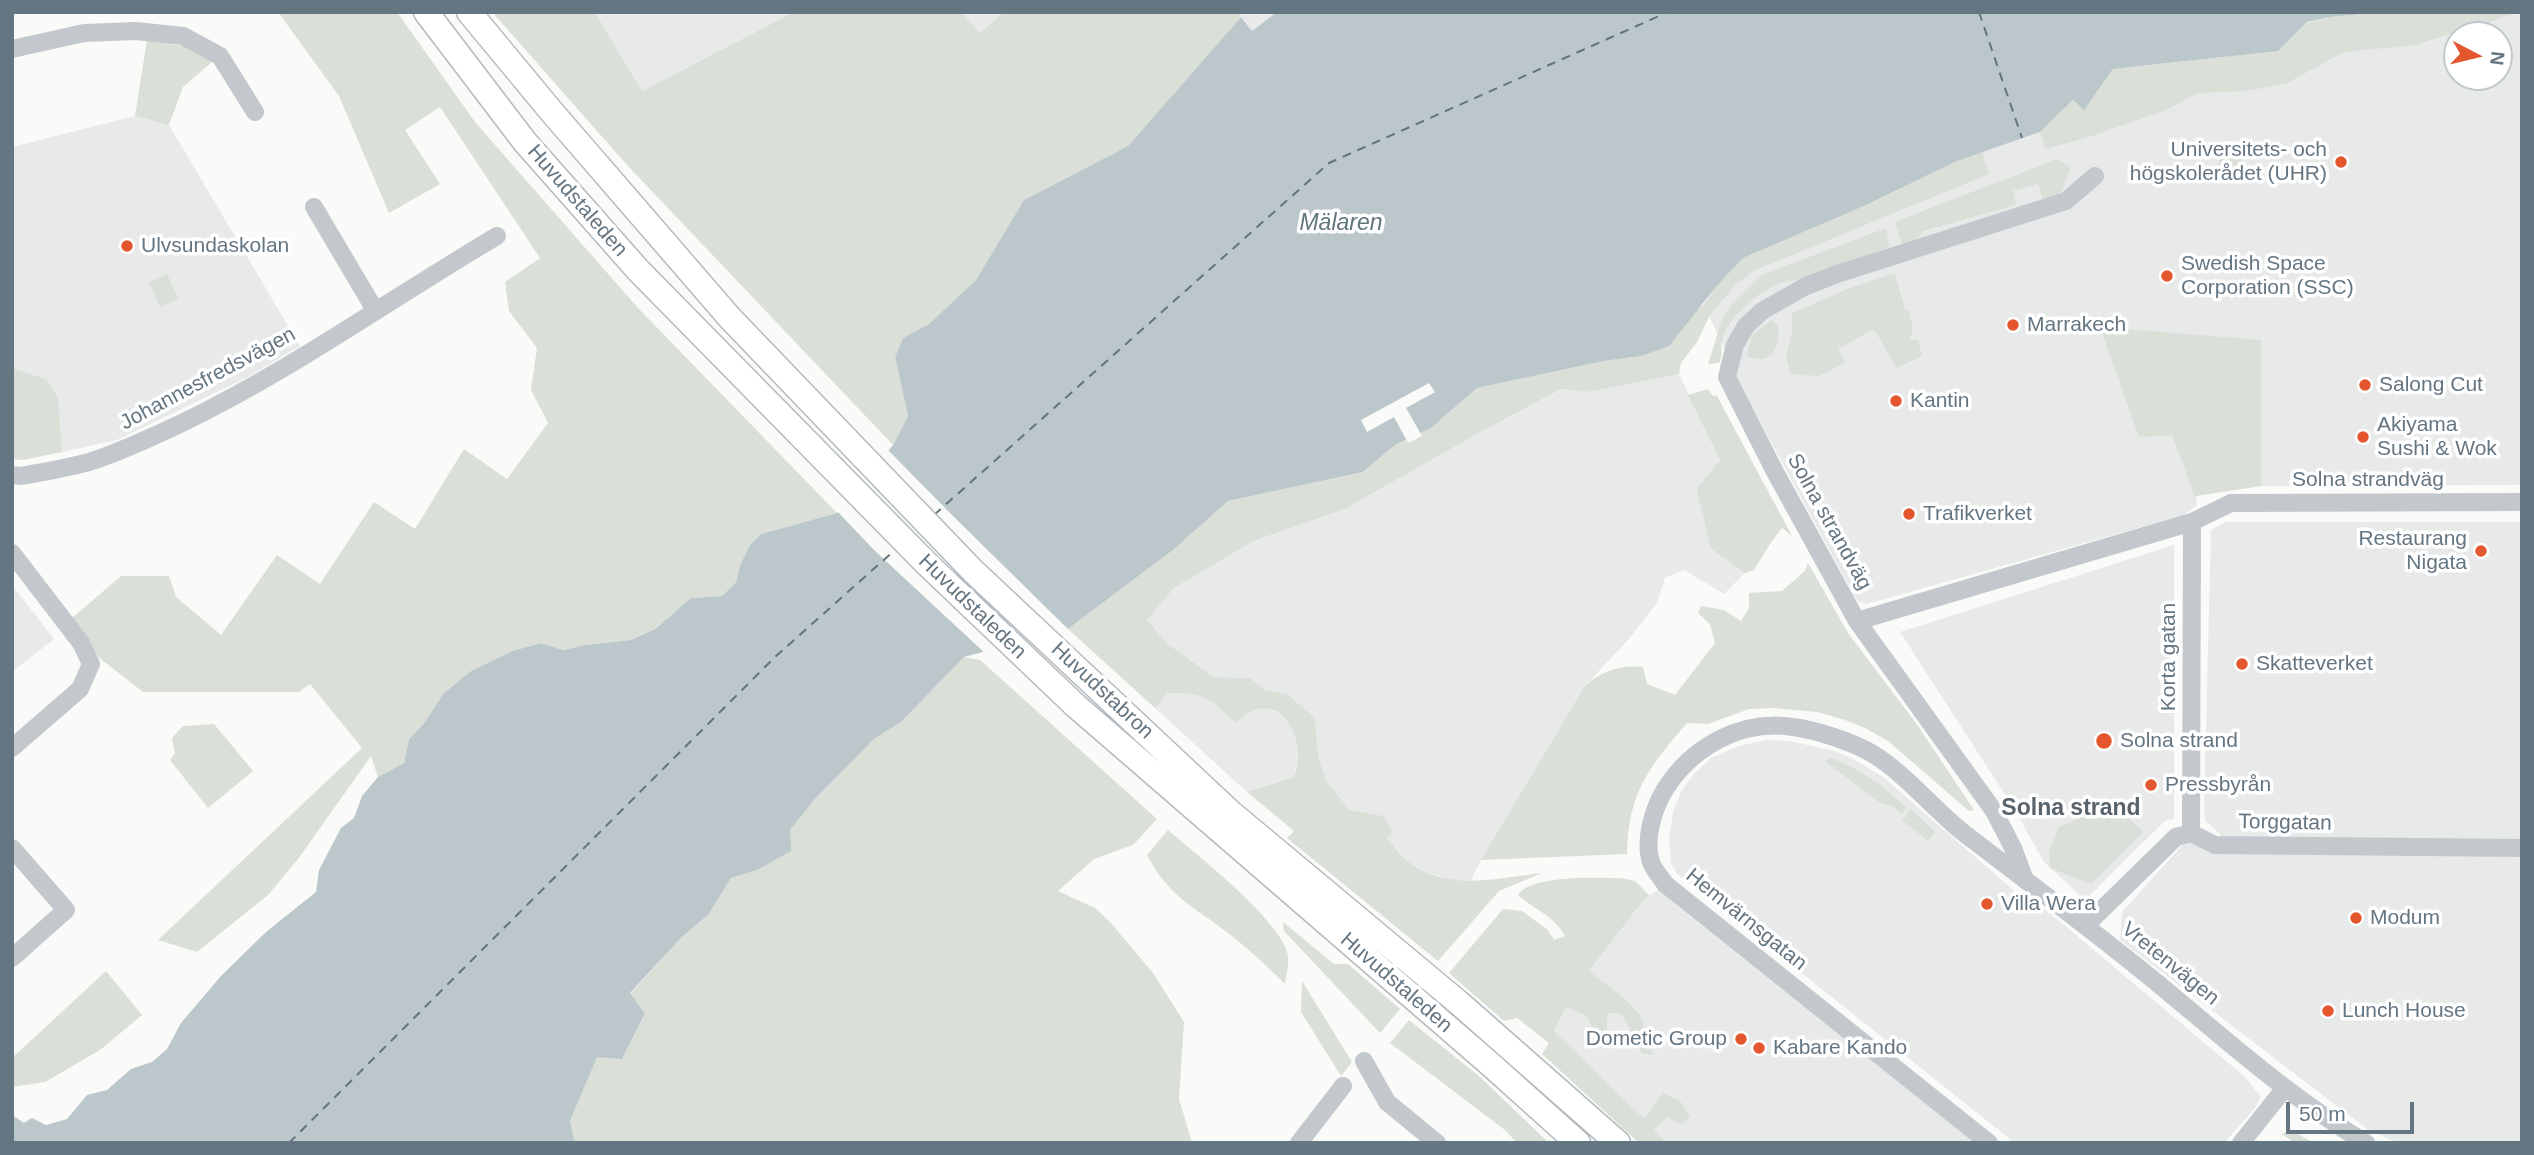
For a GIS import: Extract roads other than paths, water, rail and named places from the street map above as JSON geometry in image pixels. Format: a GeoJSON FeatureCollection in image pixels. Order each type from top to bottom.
{"type":"FeatureCollection","features":[{"type":"Feature","properties":{"kind":"main road","name":"Huvudstaleden"},"geometry":{"type":"LineString","coordinates":[[426,12],[525,142],[638,270],[991,626],[1076,706],[1459,1003],[1618,1143]]}},
{"type":"Feature","properties":{"kind":"main road","name":"Huvudstaleden"},"geometry":{"type":"LineString","coordinates":[[468,12],[668,248],[790,382],[973,571]]}},
{"type":"Feature","properties":{"kind":"main road","name":"Huvudstabron"},"geometry":{"type":"LineString","coordinates":[[973,571],[1223,821]]}},
{"type":"Feature","properties":{"kind":"main road","name":"Huvudstaleden"},"geometry":{"type":"LineString","coordinates":[[1223,821],[1578,1143]]}},
{"type":"Feature","properties":{"kind":"main road"},"geometry":{"type":"LineString","coordinates":[[1490,1063],[1558,1143]]}},
{"type":"Feature","properties":{"kind":"street"},"geometry":{"type":"LineString","coordinates":[[12,49],[84,33],[136,31],[183,36],[220,56],[255,112]]}},
{"type":"Feature","properties":{"kind":"street","name":"Solna strandväg"},"geometry":{"type":"LineString","coordinates":[[2095,176],[2066,201],[1806,286],[1762,311],[1746,326],[1735,345],[1727,377],[1774,470],[1857,621],[2193,522],[2231,503],[2522,502]]}},
{"type":"Feature","properties":{"kind":"street"},"geometry":{"type":"LineString","coordinates":[[314,207],[374,310]]}},
{"type":"Feature","properties":{"kind":"street","name":"Johannesfredsvägen"},"geometry":{"type":"LineString","coordinates":[[12,475],[21,476],[89,462],[134,446],[246,390],[497,236]]}},
{"type":"Feature","properties":{"kind":"street","name":"Korta gatan"},"geometry":{"type":"LineString","coordinates":[[2191,833],[2193,522]]}},
{"type":"Feature","properties":{"kind":"street"},"geometry":{"type":"LineString","coordinates":[[12,553],[81,643],[91,664],[80,689],[12,748]]}},
{"type":"Feature","properties":{"kind":"street"},"geometry":{"type":"LineString","coordinates":[[1857,621],[1994,811],[2013,848],[2025,880]]}},
{"type":"Feature","properties":{"kind":"street","name":"Hemvärnsgatan"},"geometry":{"type":"LineString","coordinates":[[1989,1143],[1679,897],[1665,884],[1651,862],[1649,835],[1654,808],[1672,778],[1699,750],[1743,730],[1793,726],[1872,754],[1961,831],[2025,880]]}},
{"type":"Feature","properties":{"kind":"street"},"geometry":{"type":"LineString","coordinates":[[2086,925],[2176,837],[2191,833]]}},
{"type":"Feature","properties":{"kind":"street","name":"Torggatan"},"geometry":{"type":"LineString","coordinates":[[2191,833],[2215,845],[2522,848]]}},
{"type":"Feature","properties":{"kind":"street"},"geometry":{"type":"LineString","coordinates":[[12,848],[66,911],[12,958]]}},
{"type":"Feature","properties":{"kind":"street","name":"Vretenvägen"},"geometry":{"type":"LineString","coordinates":[[2025,880],[2086,925],[2285,1088],[2366,1143]]}},
{"type":"Feature","properties":{"kind":"street"},"geometry":{"type":"LineString","coordinates":[[1364,1061],[1387,1102],[1437,1143]]}},
{"type":"Feature","properties":{"kind":"street"},"geometry":{"type":"LineString","coordinates":[[1299,1143],[1343,1086]]}},
{"type":"Feature","properties":{"kind":"street"},"geometry":{"type":"LineString","coordinates":[[2241,1143],[2285,1088]]}},
{"type":"Feature","properties":{"kind":"water","name":"Mälaren"},"geometry":{"type":"Polygon","coordinates":[[[1277,12],[2386,12],[2307,22],[2278,51],[2113,69],[2084,110],[2073,100],[2040,132],[1957,161],[1864,206],[1743,258],[1715,288],[1669,346],[1641,356],[1604,361],[1477,388],[1431,428],[1395,445],[1363,472],[1228,501],[1173,550],[1068,629],[964,657],[901,722],[874,739],[815,799],[790,830],[791,851],[757,870],[731,878],[708,915],[681,938],[630,993],[645,1014],[622,1059],[597,1057],[570,1121],[575,1143],[12,1143],[12,1115],[24,1123],[32,1118],[46,1125],[67,1119],[87,1095],[107,1090],[131,1069],[152,1062],[167,1049],[181,1023],[221,976],[266,932],[316,892],[319,870],[341,828],[354,818],[362,796],[378,777],[404,763],[409,739],[425,722],[443,694],[471,671],[512,651],[541,643],[563,650],[631,640],[655,629],[691,598],[722,596],[736,582],[740,565],[750,545],[761,534],[837,513],[893,445],[908,416],[895,357],[903,338],[929,324],[976,280],[1024,200],[1128,146],[1241,17],[1252,31],[1277,12]]]}},
{"type":"Feature","properties":{"kind":"place","name":"Universitets- och högskolerådet (UHR)"},"geometry":{"type":"Point","coordinates":[2341,162]}},
{"type":"Feature","properties":{"kind":"place","name":"Ulvsundaskolan"},"geometry":{"type":"Point","coordinates":[127,246]}},
{"type":"Feature","properties":{"kind":"place","name":"Swedish Space Corporation (SSC)"},"geometry":{"type":"Point","coordinates":[2167,276]}},
{"type":"Feature","properties":{"kind":"place","name":"Marrakech"},"geometry":{"type":"Point","coordinates":[2013,325]}},
{"type":"Feature","properties":{"kind":"place","name":"Salong Cut"},"geometry":{"type":"Point","coordinates":[2365,385]}},
{"type":"Feature","properties":{"kind":"place","name":"Kantin"},"geometry":{"type":"Point","coordinates":[1896,401]}},
{"type":"Feature","properties":{"kind":"place","name":"Akiyama Sushi & Wok"},"geometry":{"type":"Point","coordinates":[2363,437]}},
{"type":"Feature","properties":{"kind":"place","name":"Trafikverket"},"geometry":{"type":"Point","coordinates":[1909,514]}},
{"type":"Feature","properties":{"kind":"place","name":"Restaurang Nigata"},"geometry":{"type":"Point","coordinates":[2481,551]}},
{"type":"Feature","properties":{"kind":"place","name":"Skatteverket"},"geometry":{"type":"Point","coordinates":[2242,664]}},
{"type":"Feature","properties":{"kind":"place","name":"Solna strand"},"geometry":{"type":"Point","coordinates":[2104,741]}},
{"type":"Feature","properties":{"kind":"place","name":"Pressbyrån"},"geometry":{"type":"Point","coordinates":[2151,785]}},
{"type":"Feature","properties":{"kind":"place","name":"Villa Wera"},"geometry":{"type":"Point","coordinates":[1987,904]}},
{"type":"Feature","properties":{"kind":"place","name":"Modum"},"geometry":{"type":"Point","coordinates":[2356,918]}},
{"type":"Feature","properties":{"kind":"place","name":"Lunch House"},"geometry":{"type":"Point","coordinates":[2328,1011]}},
{"type":"Feature","properties":{"kind":"place","name":"Dometic Group"},"geometry":{"type":"Point","coordinates":[1741,1039]}},
{"type":"Feature","properties":{"kind":"place","name":"Kabare Kando"},"geometry":{"type":"Point","coordinates":[1759,1048]}},
{"type":"Feature","properties":{"kind":"district","name":"Solna strand"},"geometry":{"type":"Point","coordinates":[2071,809]}}]}
